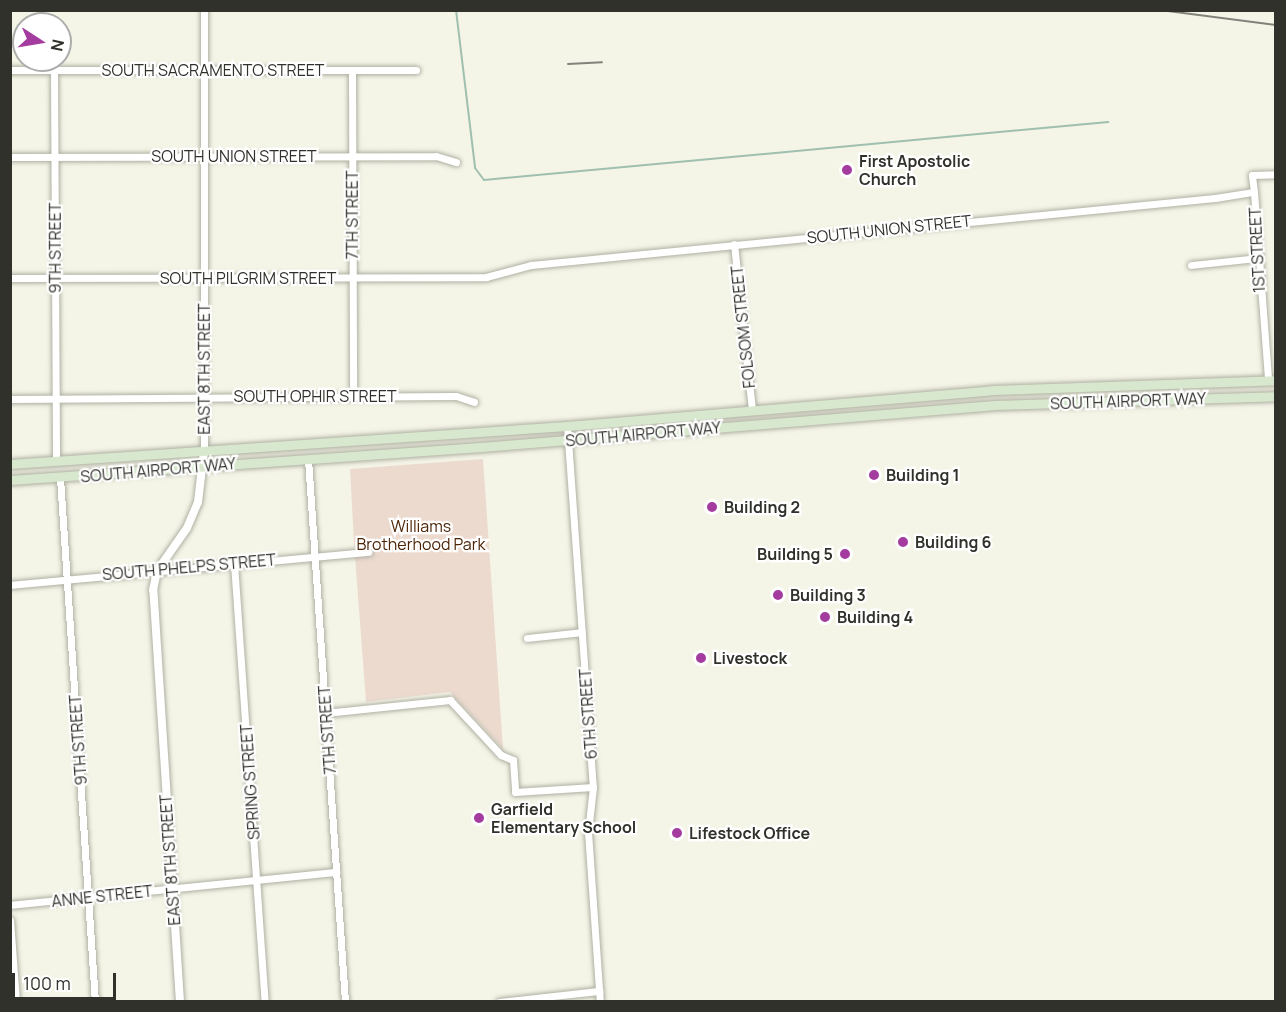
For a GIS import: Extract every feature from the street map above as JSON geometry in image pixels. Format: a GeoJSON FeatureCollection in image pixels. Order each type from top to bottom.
{"type":"FeatureCollection","features":[{"type":"Feature","properties":{"kind":"main road","name":"SOUTH AIRPORT WAY"},"geometry":{"type":"LineString","coordinates":[[10,464],[567,426],[994,390],[1272,380]]}},
{"type":"Feature","properties":{"kind":"main road"},"geometry":{"type":"LineString","coordinates":[[1272,380],[1275,394]]}},
{"type":"Feature","properties":{"kind":"main road","name":"SOUTH AIRPORT WAY"},"geometry":{"type":"LineString","coordinates":[[10,480],[568,440],[995,405],[1275,394]]}},
{"type":"Feature","properties":{"kind":"street","name":"EAST 8TH STREET"},"geometry":{"type":"LineString","coordinates":[[180,1002],[152,597],[157,571],[192,517],[203,465],[204,10]]}},
{"type":"Feature","properties":{"kind":"street","name":"SOUTH SACRAMENTO STREET"},"geometry":{"type":"LineString","coordinates":[[72,70],[416,70]]}},
{"type":"Feature","properties":{"kind":"street","name":"7TH STREET"},"geometry":{"type":"LineString","coordinates":[[352,70],[353,395]]}},
{"type":"Feature","properties":{"kind":"street","name":"9TH STREET"},"geometry":{"type":"LineString","coordinates":[[54,72],[56,461]]}},
{"type":"Feature","properties":{"kind":"street","name":"SOUTH UNION STREET"},"geometry":{"type":"LineString","coordinates":[[10,157],[436,156],[456,162]]}},
{"type":"Feature","properties":{"kind":"street"},"geometry":{"type":"LineString","coordinates":[[1254,192],[1252,176],[1275,174]]}},
{"type":"Feature","properties":{"kind":"street","name":"SOUTH UNION STREET"},"geometry":{"type":"LineString","coordinates":[[486,277],[531,265],[1254,192]]}},
{"type":"Feature","properties":{"kind":"street","name":"1ST STREET"},"geometry":{"type":"LineString","coordinates":[[1254,192],[1258,258],[1272,380]]}},
{"type":"Feature","properties":{"kind":"street","name":"FOLSOM STREET"},"geometry":{"type":"LineString","coordinates":[[734,244],[752,411]]}},
{"type":"Feature","properties":{"kind":"street"},"geometry":{"type":"LineString","coordinates":[[1191,265],[1258,258]]}},
{"type":"Feature","properties":{"kind":"street","name":"SOUTH PILGRIM STREET"},"geometry":{"type":"LineString","coordinates":[[10,278],[486,277]]}},
{"type":"Feature","properties":{"kind":"street","name":"SOUTH OPHIR STREET"},"geometry":{"type":"LineString","coordinates":[[10,399],[353,395],[456,396],[474,402]]}},
{"type":"Feature","properties":{"kind":"street","name":"6TH STREET"},"geometry":{"type":"LineString","coordinates":[[567,426],[593,787],[588,832],[600,1002]]}},
{"type":"Feature","properties":{"kind":"street","name":"7TH STREET"},"geometry":{"type":"LineString","coordinates":[[308,459],[345,1002]]}},
{"type":"Feature","properties":{"kind":"street","name":"9TH STREET"},"geometry":{"type":"LineString","coordinates":[[60,478],[95,1002]]}},
{"type":"Feature","properties":{"kind":"street","name":"SOUTH PHELPS STREET"},"geometry":{"type":"LineString","coordinates":[[10,585],[315,555],[368,552]]}},
{"type":"Feature","properties":{"kind":"street","name":"SPRING STREET"},"geometry":{"type":"LineString","coordinates":[[234,563],[265,1002]]}},
{"type":"Feature","properties":{"kind":"street"},"geometry":{"type":"LineString","coordinates":[[527,638],[582,632]]}},
{"type":"Feature","properties":{"kind":"street"},"geometry":{"type":"LineString","coordinates":[[325,713],[450,700],[501,755],[513,760],[515,792],[593,787]]}},
{"type":"Feature","properties":{"kind":"street","name":"ANNE STREET"},"geometry":{"type":"LineString","coordinates":[[10,905],[336,872]]}},
{"type":"Feature","properties":{"kind":"street"},"geometry":{"type":"LineString","coordinates":[[10,920],[16,1002]]}},
{"type":"Feature","properties":{"kind":"street"},"geometry":{"type":"LineString","coordinates":[[498,1002],[599,991]]}},
{"type":"Feature","properties":{"kind":"green space","name":"Williams Brotherhood Park"},"geometry":{"type":"Polygon","coordinates":[[[483,459],[503,749],[450,692],[366,702],[354,543],[350,469],[483,459]]]}},
{"type":"Feature","properties":{"kind":"waterway"},"geometry":{"type":"LineString","coordinates":[[456,10],[475,168],[484,180],[1108,122]]}},
{"type":"Feature","properties":{"kind":"railway"},"geometry":{"type":"LineString","coordinates":[[1160,10],[1276,25]]}},
{"type":"Feature","properties":{"kind":"railway"},"geometry":{"type":"LineString","coordinates":[[568,64],[602,62]]}},
{"type":"Feature","properties":{"kind":"place","name":"First Apostolic Church"},"geometry":{"type":"Point","coordinates":[847,170]}},
{"type":"Feature","properties":{"kind":"place","name":"Building 1"},"geometry":{"type":"Point","coordinates":[874,475]}},
{"type":"Feature","properties":{"kind":"place","name":"Building 2"},"geometry":{"type":"Point","coordinates":[712,507]}},
{"type":"Feature","properties":{"kind":"place","name":"Building 6"},"geometry":{"type":"Point","coordinates":[903,542]}},
{"type":"Feature","properties":{"kind":"place","name":"Building 5"},"geometry":{"type":"Point","coordinates":[845,554]}},
{"type":"Feature","properties":{"kind":"place","name":"Building 3"},"geometry":{"type":"Point","coordinates":[778,595]}},
{"type":"Feature","properties":{"kind":"place","name":"Building 4"},"geometry":{"type":"Point","coordinates":[825,617]}},
{"type":"Feature","properties":{"kind":"place","name":"Livestock"},"geometry":{"type":"Point","coordinates":[701,658]}},
{"type":"Feature","properties":{"kind":"place","name":"Garfield Elementary School"},"geometry":{"type":"Point","coordinates":[479,818]}},
{"type":"Feature","properties":{"kind":"place","name":"Lifestock Office"},"geometry":{"type":"Point","coordinates":[677,833]}}]}
